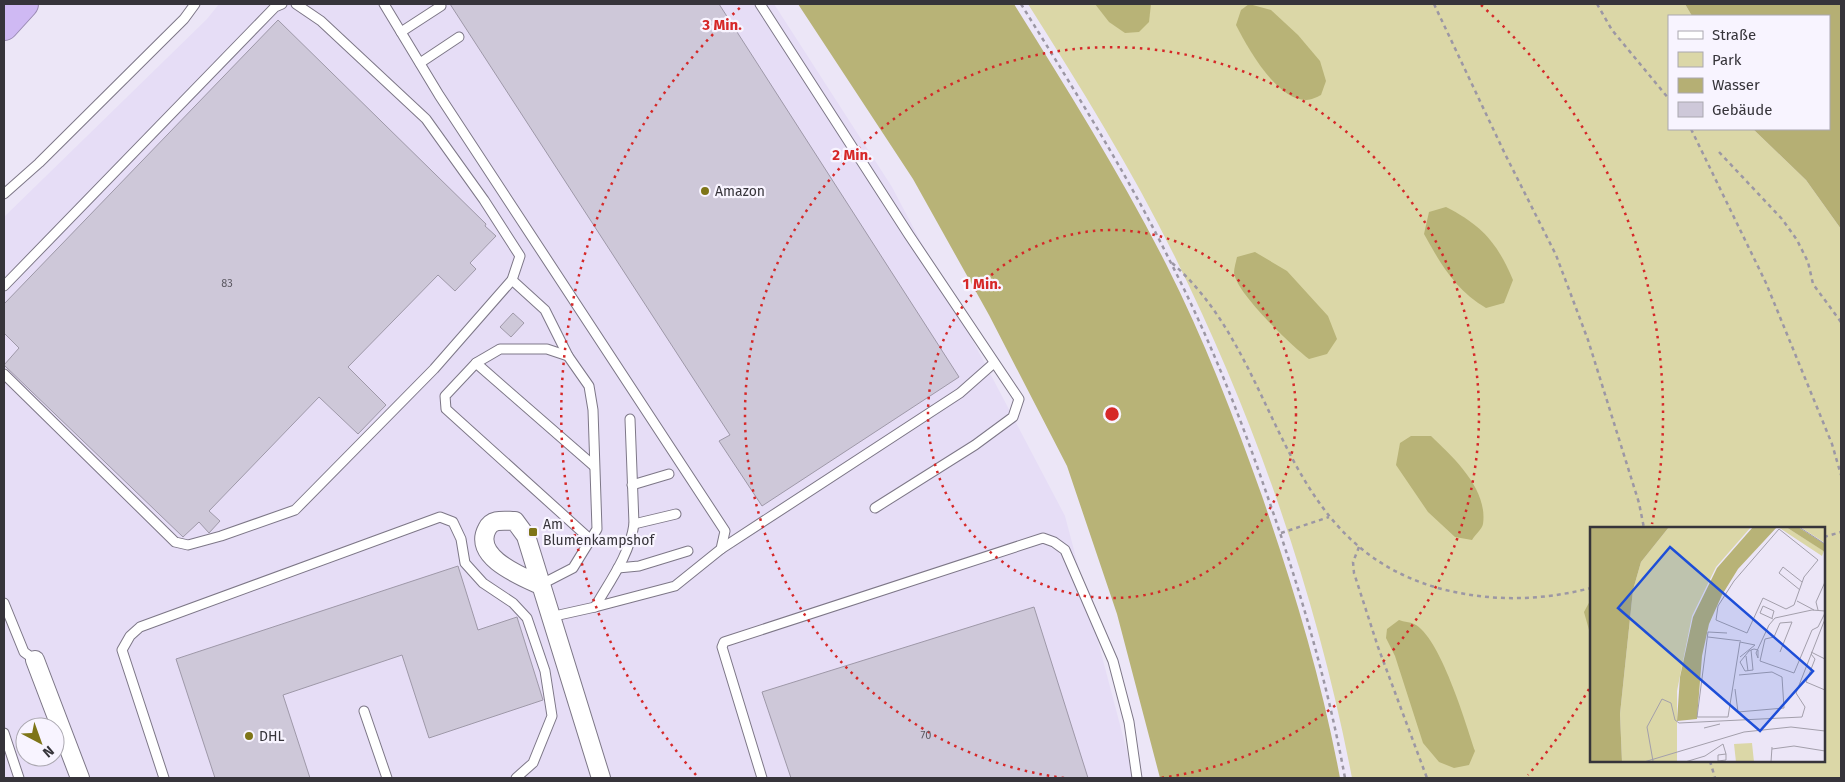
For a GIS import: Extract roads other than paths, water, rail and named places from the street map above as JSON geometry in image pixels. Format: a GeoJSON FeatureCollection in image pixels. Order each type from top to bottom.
{"type":"FeatureCollection","features":[{"type":"Feature","properties":{"kind":"highway"},"geometry":{"type":"LineString","coordinates":[[4,26],[24,4]]}},
{"type":"Feature","properties":{"kind":"street"},"geometry":{"type":"LineString","coordinates":[[540,585],[510,570],[490,556],[485,547],[484,536],[488,526],[498,520],[515,521],[526,536],[602,778]]}},
{"type":"Feature","properties":{"kind":"street"},"geometry":{"type":"LineString","coordinates":[[35,660],[80,778]]}},
{"type":"Feature","properties":{"kind":"lane"},"geometry":{"type":"LineString","coordinates":[[4,194],[53,150],[184,19],[195,4]]}},
{"type":"Feature","properties":{"kind":"lane"},"geometry":{"type":"LineString","coordinates":[[4,286],[275,7],[282,4]]}},
{"type":"Feature","properties":{"kind":"lane"},"geometry":{"type":"LineString","coordinates":[[4,374],[175,542],[188,545],[221,536],[295,510],[434,369],[512,280],[520,256],[443,140],[426,119],[370,66],[321,21],[296,4]]}},
{"type":"Feature","properties":{"kind":"lane"},"geometry":{"type":"LineString","coordinates":[[384,4],[420,64],[725,531],[721,549]]}},
{"type":"Feature","properties":{"kind":"lane"},"geometry":{"type":"LineString","coordinates":[[760,4],[1019,399],[1013,417],[975,445],[875,508]]}},
{"type":"Feature","properties":{"kind":"lane"},"geometry":{"type":"LineString","coordinates":[[401,32],[441,6]]}},
{"type":"Feature","properties":{"kind":"lane"},"geometry":{"type":"LineString","coordinates":[[420,64],[459,37]]}},
{"type":"Feature","properties":{"kind":"lane"},"geometry":{"type":"LineString","coordinates":[[512,280],[545,310],[568,356],[589,386],[593,410],[597,529],[573,568],[540,585]]}},
{"type":"Feature","properties":{"kind":"lane"},"geometry":{"type":"LineString","coordinates":[[568,356],[547,349],[500,349],[476,363],[445,396],[446,409],[590,540]]}},
{"type":"Feature","properties":{"kind":"lane"},"geometry":{"type":"LineString","coordinates":[[476,363],[594,466]]}},
{"type":"Feature","properties":{"kind":"lane"},"geometry":{"type":"LineString","coordinates":[[550,617],[675,586],[721,549],[960,393],[994,363]]}},
{"type":"Feature","properties":{"kind":"lane"},"geometry":{"type":"LineString","coordinates":[[595,607],[618,568],[632,535],[634,524],[630,419]]}},
{"type":"Feature","properties":{"kind":"lane"},"geometry":{"type":"LineString","coordinates":[[632,484],[669,474]]}},
{"type":"Feature","properties":{"kind":"lane"},"geometry":{"type":"LineString","coordinates":[[634,524],[676,514]]}},
{"type":"Feature","properties":{"kind":"lane"},"geometry":{"type":"LineString","coordinates":[[164,778],[122,650],[130,636],[140,627],[440,517],[453,522],[462,539],[465,563],[483,583],[513,603],[528,618],[545,671],[552,716],[533,763],[516,778]]}},
{"type":"Feature","properties":{"kind":"lane"},"geometry":{"type":"LineString","coordinates":[[762,778],[722,647],[724,642],[1043,538],[1054,542],[1065,550],[1113,661],[1129,722],[1137,778]]}},
{"type":"Feature","properties":{"kind":"lane"},"geometry":{"type":"LineString","coordinates":[[618,568],[639,566],[688,551]]}},
{"type":"Feature","properties":{"kind":"lane"},"geometry":{"type":"LineString","coordinates":[[4,603],[24,652],[35,660]]}},
{"type":"Feature","properties":{"kind":"lane"},"geometry":{"type":"LineString","coordinates":[[364,711],[388,778]]}},
{"type":"Feature","properties":{"kind":"lane"},"geometry":{"type":"LineString","coordinates":[[4,733],[19,778]]}},
{"type":"Feature","properties":{"kind":"water"},"geometry":{"type":"Polygon","coordinates":[[[1685,4],[1841,4],[1841,229],[1806,180],[1754,130],[1830,130],[1830,15],[1691,15],[1685,4]]]}},
{"type":"Feature","properties":{"kind":"place","name":"Amazon"},"geometry":{"type":"Point","coordinates":[705,191]}},
{"type":"Feature","properties":{"kind":"place","name":"Am Blumenkampshof"},"geometry":{"type":"Point","coordinates":[533,532]}},
{"type":"Feature","properties":{"kind":"place","name":"DHL"},"geometry":{"type":"Point","coordinates":[249,736]}}]}
